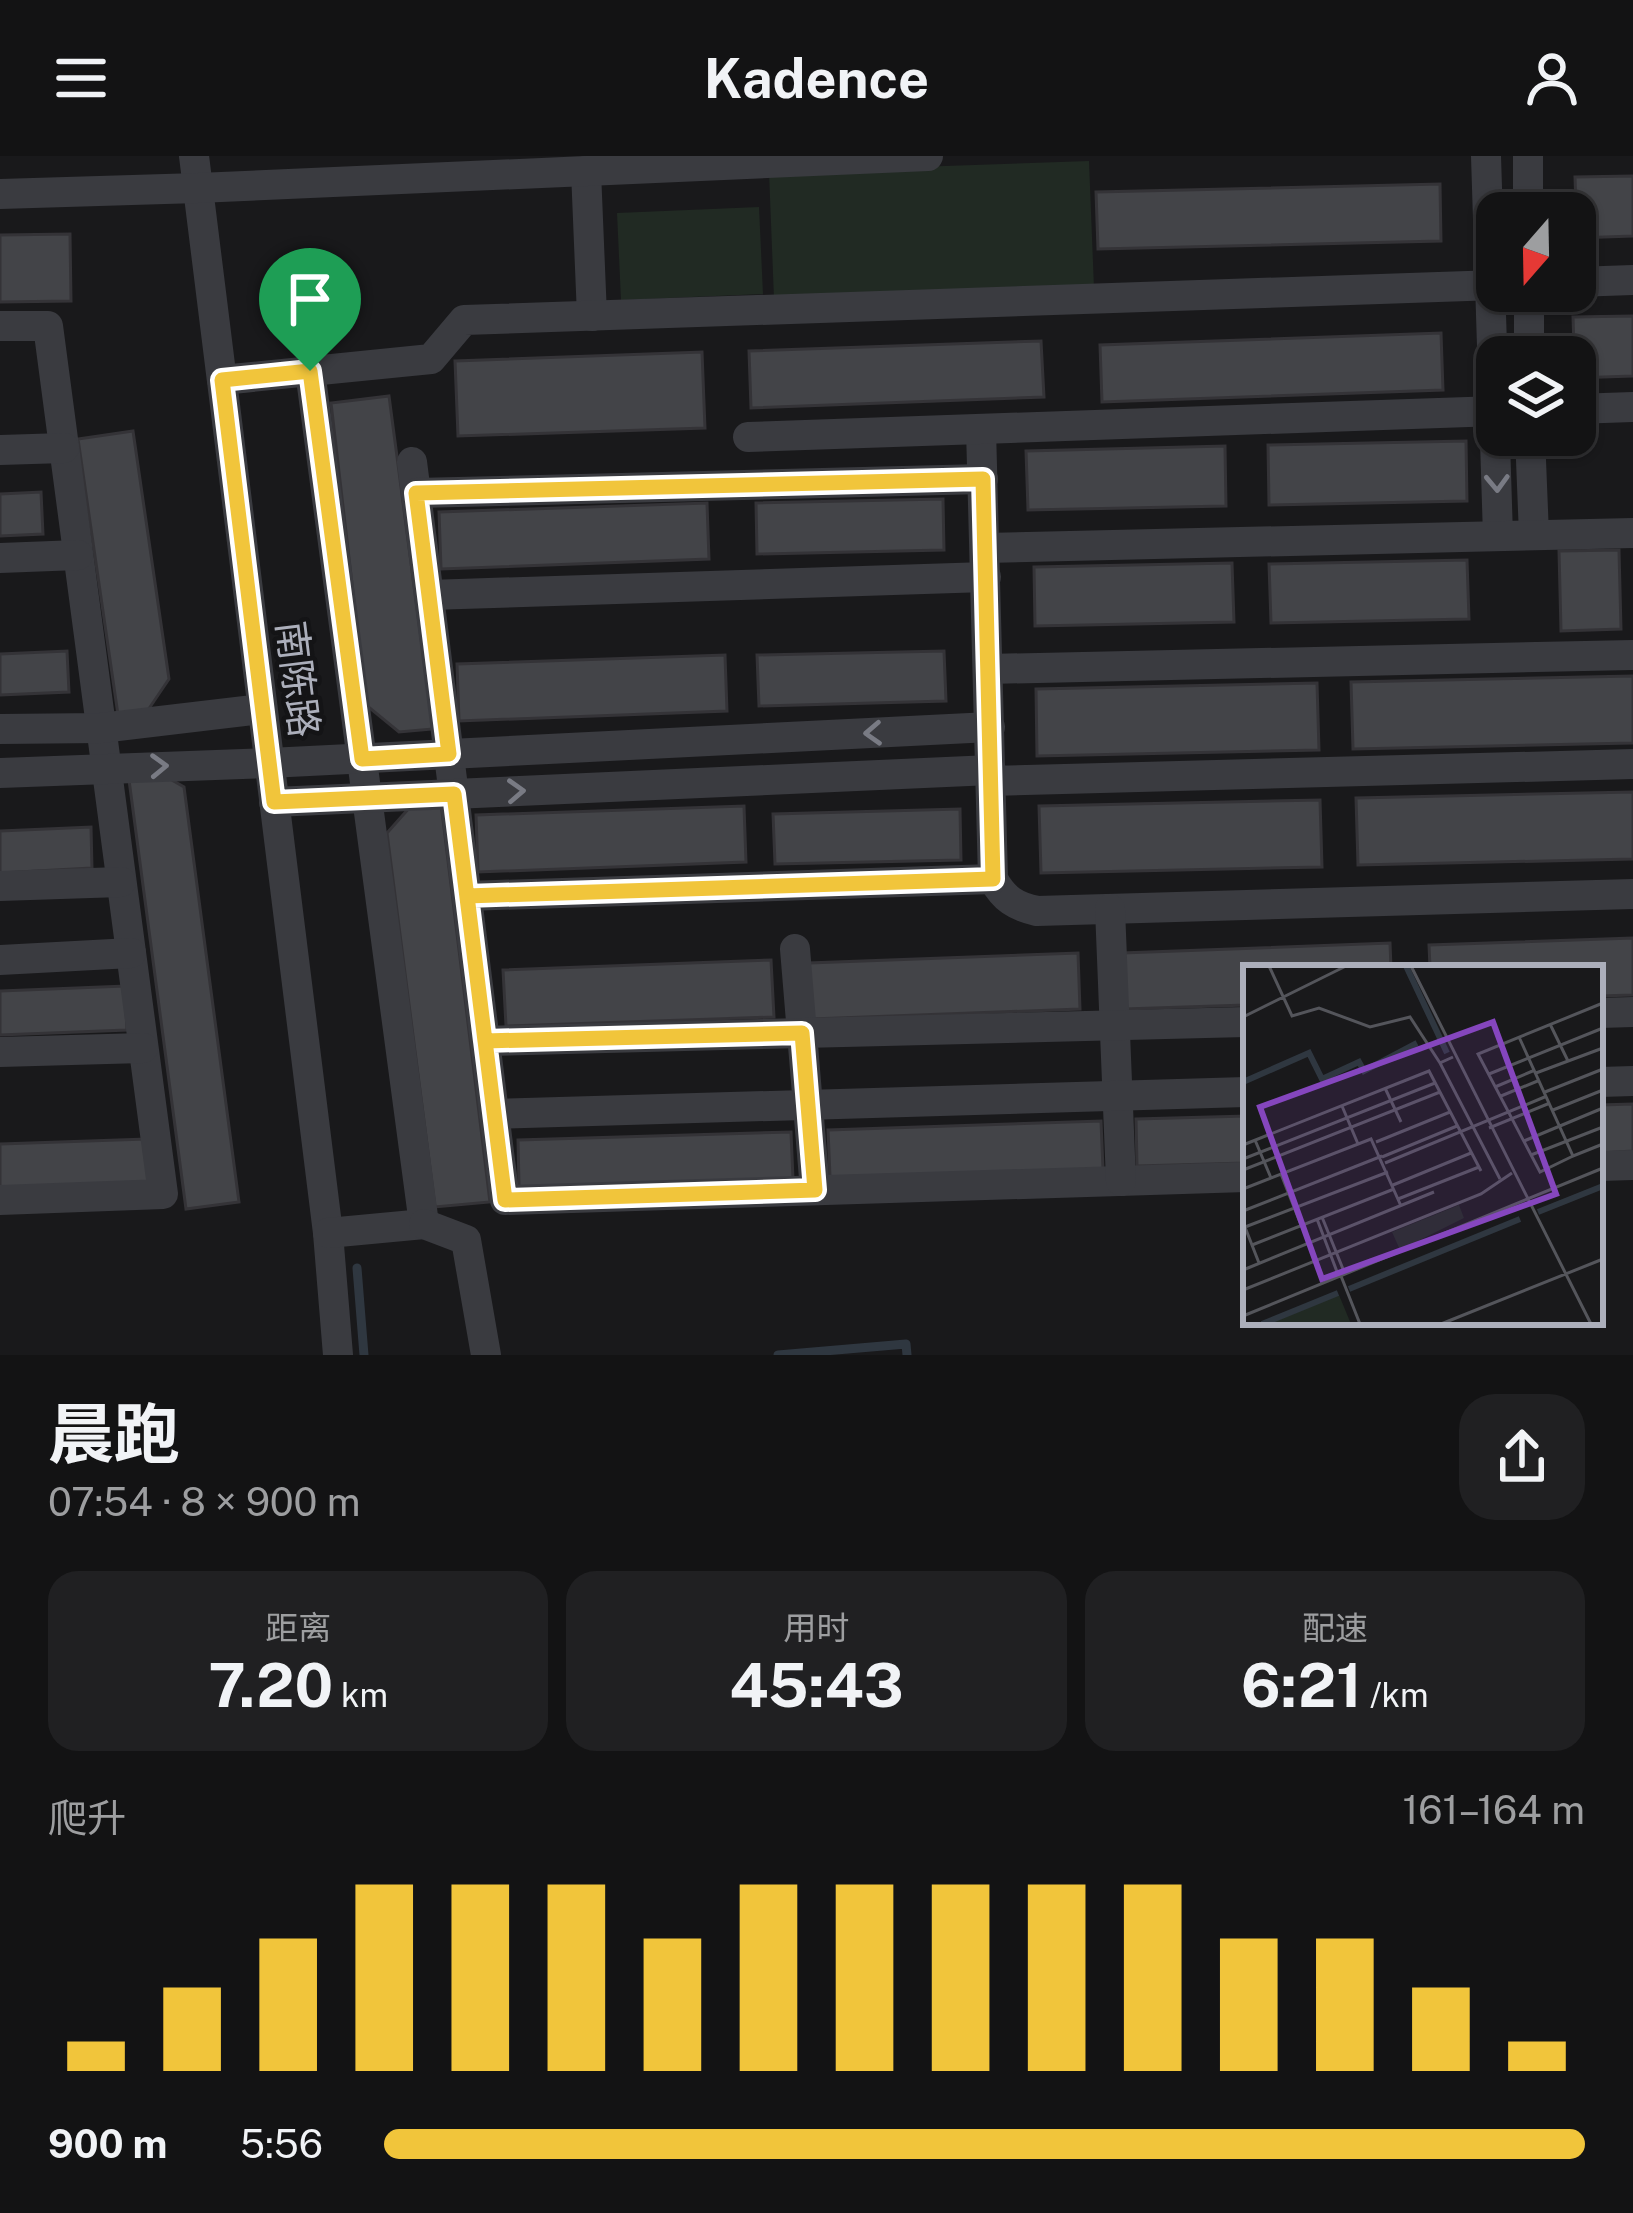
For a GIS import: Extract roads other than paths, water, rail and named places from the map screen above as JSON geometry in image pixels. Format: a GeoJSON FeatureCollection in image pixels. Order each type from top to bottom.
{"type":"FeatureCollection","features":[{"type":"Feature","properties":{"kind":"street","name":"南陈路"},"geometry":{"type":"LineString","coordinates":[[194,156],[328,1233],[338,1355]]}},
{"type":"Feature","properties":{"kind":"street"},"geometry":{"type":"LineString","coordinates":[[0,194],[928,156]]}},
{"type":"Feature","properties":{"kind":"street"},"geometry":{"type":"LineString","coordinates":[[1486,156],[1488,192]]}},
{"type":"Feature","properties":{"kind":"street"},"geometry":{"type":"LineString","coordinates":[[1528,156],[1528,192]]}},
{"type":"Feature","properties":{"kind":"street"},"geometry":{"type":"LineString","coordinates":[[586,171],[592,316]]}},
{"type":"Feature","properties":{"kind":"street"},"geometry":{"type":"LineString","coordinates":[[1596,281],[1633,280]]}},
{"type":"Feature","properties":{"kind":"street"},"geometry":{"type":"LineString","coordinates":[[222,380],[431,359],[464,320],[1476,286]]}},
{"type":"Feature","properties":{"kind":"street"},"geometry":{"type":"LineString","coordinates":[[0,326],[47,326],[163,1194],[0,1200]]}},
{"type":"Feature","properties":{"kind":"street"},"geometry":{"type":"LineString","coordinates":[[310,371],[424,1224]]}},
{"type":"Feature","properties":{"kind":"street"},"geometry":{"type":"LineString","coordinates":[[1596,408],[1633,407]]}},
{"type":"Feature","properties":{"kind":"street"},"geometry":{"type":"LineString","coordinates":[[748,437],[1476,412]]}},
{"type":"Feature","properties":{"kind":"street"},"geometry":{"type":"LineString","coordinates":[[981,429],[993,879],[1002,896],[1018,907],[1037,911],[1633,894]]}},
{"type":"Feature","properties":{"kind":"street"},"geometry":{"type":"LineString","coordinates":[[0,450],[64,448]]}},
{"type":"Feature","properties":{"kind":"street"},"geometry":{"type":"LineString","coordinates":[[1497,456],[1498,536]]}},
{"type":"Feature","properties":{"kind":"street"},"geometry":{"type":"LineString","coordinates":[[1531,456],[1534,535]]}},
{"type":"Feature","properties":{"kind":"street"},"geometry":{"type":"LineString","coordinates":[[983,479],[414,477],[505,1200],[1243,1177]]}},
{"type":"Feature","properties":{"kind":"street"},"geometry":{"type":"LineString","coordinates":[[429,595],[1498,536],[1633,533]]}},
{"type":"Feature","properties":{"kind":"street"},"geometry":{"type":"LineString","coordinates":[[0,558],[78,555]]}},
{"type":"Feature","properties":{"kind":"street"},"geometry":{"type":"LineString","coordinates":[[988,669],[1633,655]]}},
{"type":"Feature","properties":{"kind":"street"},"geometry":{"type":"LineString","coordinates":[[0,729],[101,728],[262,709]]}},
{"type":"Feature","properties":{"kind":"street"},"geometry":{"type":"LineString","coordinates":[[0,772],[990,727]]}},
{"type":"Feature","properties":{"kind":"street"},"geometry":{"type":"LineString","coordinates":[[274,802],[991,776],[1633,764]]}},
{"type":"Feature","properties":{"kind":"street"},"geometry":{"type":"LineString","coordinates":[[467,896],[993,879]]}},
{"type":"Feature","properties":{"kind":"street"},"geometry":{"type":"LineString","coordinates":[[0,886],[121,881]]}},
{"type":"Feature","properties":{"kind":"street"},"geometry":{"type":"LineString","coordinates":[[1110,909],[1121,1180]]}},
{"type":"Feature","properties":{"kind":"street"},"geometry":{"type":"LineString","coordinates":[[795,949],[815,1190]]}},
{"type":"Feature","properties":{"kind":"street"},"geometry":{"type":"LineString","coordinates":[[0,960],[131,953]]}},
{"type":"Feature","properties":{"kind":"street"},"geometry":{"type":"LineString","coordinates":[[1603,1013],[1633,1012]]}},
{"type":"Feature","properties":{"kind":"street"},"geometry":{"type":"LineString","coordinates":[[485,1041],[1243,1022]]}},
{"type":"Feature","properties":{"kind":"street"},"geometry":{"type":"LineString","coordinates":[[0,1052],[143,1048]]}},
{"type":"Feature","properties":{"kind":"street"},"geometry":{"type":"LineString","coordinates":[[1603,1082],[1633,1081]]}},
{"type":"Feature","properties":{"kind":"street"},"geometry":{"type":"LineString","coordinates":[[494,1114],[1243,1092]]}},
{"type":"Feature","properties":{"kind":"street"},"geometry":{"type":"LineString","coordinates":[[1603,1166],[1633,1165]]}},
{"type":"Feature","properties":{"kind":"street"},"geometry":{"type":"LineString","coordinates":[[328,1233],[424,1224],[466,1240],[486,1355]]}},
{"type":"Feature","properties":{"kind":"waterway"},"geometry":{"type":"LineString","coordinates":[[357,1268],[364,1355]]}},
{"type":"Feature","properties":{"kind":"waterway"},"geometry":{"type":"LineString","coordinates":[[778,1355],[906,1344],[907,1355]]}}]}
